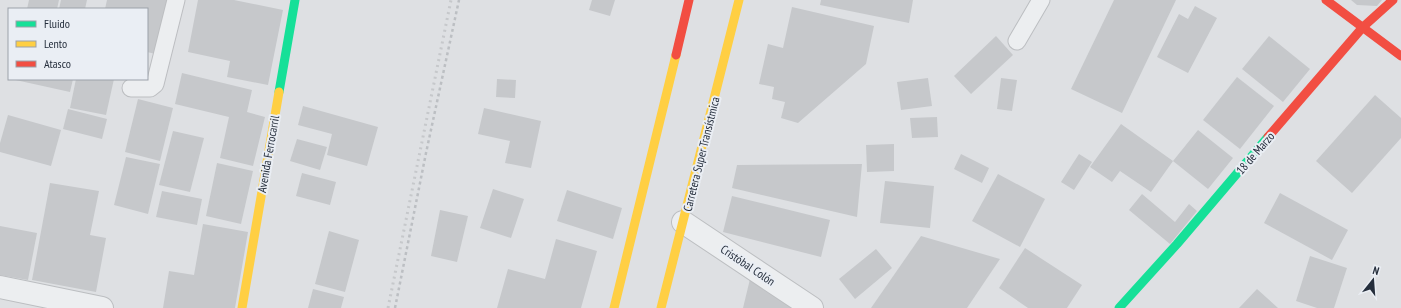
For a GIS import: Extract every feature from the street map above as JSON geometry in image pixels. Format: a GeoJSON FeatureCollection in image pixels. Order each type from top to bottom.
{"type":"FeatureCollection","features":[{"type":"Feature","properties":{"kind":"main road","name":"Avenida Ferrocarril"},"geometry":{"type":"LineString","coordinates":[[242,308],[295,0]]}},
{"type":"Feature","properties":{"kind":"main road"},"geometry":{"type":"LineString","coordinates":[[614,308],[664,109],[689,0]]}},
{"type":"Feature","properties":{"kind":"main road","name":"Carretera Super Transístmica"},"geometry":{"type":"LineString","coordinates":[[661,308],[739,0]]}},
{"type":"Feature","properties":{"kind":"main road"},"geometry":{"type":"LineString","coordinates":[[1326,0],[1401,56]]}},
{"type":"Feature","properties":{"kind":"main road","name":"18 de Marzo"},"geometry":{"type":"LineString","coordinates":[[1118,308],[1177,244],[1363,27],[1393,0]]}},
{"type":"Feature","properties":{"kind":"street","name":"Cristóbal Colón"},"geometry":{"type":"LineString","coordinates":[[684,222],[812,308]]}},
{"type":"Feature","properties":{"kind":"street"},"geometry":{"type":"LineString","coordinates":[[0,287],[102,308]]}},
{"type":"Feature","properties":{"kind":"lane"},"geometry":{"type":"LineString","coordinates":[[131,88],[150,88],[155,84],[176,0]]}},
{"type":"Feature","properties":{"kind":"lane"},"geometry":{"type":"LineString","coordinates":[[1017,42],[1041,0]]}},
{"type":"Feature","properties":{"kind":"path"},"geometry":{"type":"LineString","coordinates":[[396,308],[426,153],[459,0]]}},
{"type":"Feature","properties":{"kind":"building"},"geometry":{"type":"Polygon","coordinates":[[[29,0],[59,0],[57,8],[27,8],[29,0]]]}},
{"type":"Feature","properties":{"kind":"building"},"geometry":{"type":"Polygon","coordinates":[[[61,0],[87,0],[85,8],[59,8],[61,0]]]}},
{"type":"Feature","properties":{"kind":"building"},"geometry":{"type":"Polygon","coordinates":[[[107,0],[172,0],[160,55],[148,52],[148,8],[105,8],[107,0]]]}},
{"type":"Feature","properties":{"kind":"building"},"geometry":{"type":"Polygon","coordinates":[[[198,0],[234,0],[283,10],[268,85],[227,77],[230,61],[188,52],[198,0]]]}},
{"type":"Feature","properties":{"kind":"building"},"geometry":{"type":"Polygon","coordinates":[[[592,0],[615,0],[610,16],[589,10],[592,0]]]}},
{"type":"Feature","properties":{"kind":"building"},"geometry":{"type":"Polygon","coordinates":[[[821,0],[913,0],[909,23],[820,5],[821,0]]]}},
{"type":"Feature","properties":{"kind":"building"},"geometry":{"type":"Polygon","coordinates":[[[1114,0],[1176,0],[1122,113],[1071,89],[1114,0]]]}},
{"type":"Feature","properties":{"kind":"building"},"geometry":{"type":"Polygon","coordinates":[[[1351,0],[1382,0],[1377,6],[1357,5],[1351,0]]]}},
{"type":"Feature","properties":{"kind":"building"},"geometry":{"type":"Polygon","coordinates":[[[1195,6],[1217,18],[1188,73],[1157,57],[1179,14],[1188,19],[1195,6]]]}},
{"type":"Feature","properties":{"kind":"building"},"geometry":{"type":"Polygon","coordinates":[[[792,7],[874,26],[866,64],[798,123],[781,118],[785,102],[772,99],[774,87],[759,84],[768,44],[783,48],[792,7]]]}},
{"type":"Feature","properties":{"kind":"building"},"geometry":{"type":"Polygon","coordinates":[[[996,36],[1013,55],[971,94],[954,76],[996,36]]]}},
{"type":"Feature","properties":{"kind":"building"},"geometry":{"type":"Polygon","coordinates":[[[1269,36],[1310,69],[1283,102],[1242,69],[1269,36]]]}},
{"type":"Feature","properties":{"kind":"building"},"geometry":{"type":"Polygon","coordinates":[[[182,73],[252,90],[247,112],[265,117],[253,166],[220,158],[229,117],[175,104],[182,73]]]}},
{"type":"Feature","properties":{"kind":"building"},"geometry":{"type":"Polygon","coordinates":[[[1237,77],[1274,106],[1240,149],[1203,120],[1237,77]]]}},
{"type":"Feature","properties":{"kind":"building"},"geometry":{"type":"Polygon","coordinates":[[[928,78],[932,106],[901,110],[897,82],[928,78]]]}},
{"type":"Feature","properties":{"kind":"building"},"geometry":{"type":"Polygon","coordinates":[[[1001,78],[1017,80],[1012,111],[997,109],[1001,78]]]}},
{"type":"Feature","properties":{"kind":"building"},"geometry":{"type":"Polygon","coordinates":[[[497,79],[516,80],[515,98],[496,97],[497,79]]]}},
{"type":"Feature","properties":{"kind":"building"},"geometry":{"type":"Polygon","coordinates":[[[16,80],[73,80],[70,92],[16,80]]]}},
{"type":"Feature","properties":{"kind":"building"},"geometry":{"type":"Polygon","coordinates":[[[76,80],[114,80],[106,115],[70,108],[76,80]]]}},
{"type":"Feature","properties":{"kind":"building"},"geometry":{"type":"Polygon","coordinates":[[[1375,95],[1401,118],[1401,138],[1352,193],[1316,161],[1375,95]]]}},
{"type":"Feature","properties":{"kind":"building"},"geometry":{"type":"Polygon","coordinates":[[[138,99],[173,108],[160,161],[125,152],[138,99]]]}},
{"type":"Feature","properties":{"kind":"building"},"geometry":{"type":"Polygon","coordinates":[[[303,106],[378,127],[367,166],[327,155],[332,134],[298,125],[303,106]]]}},
{"type":"Feature","properties":{"kind":"building"},"geometry":{"type":"Polygon","coordinates":[[[484,108],[541,121],[531,168],[505,163],[510,141],[478,134],[484,108]]]}},
{"type":"Feature","properties":{"kind":"building"},"geometry":{"type":"Polygon","coordinates":[[[68,109],[107,119],[102,139],[63,129],[68,109]]]}},
{"type":"Feature","properties":{"kind":"building"},"geometry":{"type":"Polygon","coordinates":[[[8,115],[61,130],[51,166],[0,152],[0,143],[8,115]]]}},
{"type":"Feature","properties":{"kind":"building"},"geometry":{"type":"Polygon","coordinates":[[[937,117],[938,137],[912,138],[910,118],[937,117]]]}},
{"type":"Feature","properties":{"kind":"building"},"geometry":{"type":"Polygon","coordinates":[[[1121,124],[1173,161],[1151,192],[1120,171],[1112,182],[1090,167],[1121,124]]]}},
{"type":"Feature","properties":{"kind":"building"},"geometry":{"type":"Polygon","coordinates":[[[1198,130],[1233,158],[1208,189],[1173,161],[1198,130]]]}},
{"type":"Feature","properties":{"kind":"building"},"geometry":{"type":"Polygon","coordinates":[[[173,131],[204,138],[190,192],[159,185],[173,131]]]}},
{"type":"Feature","properties":{"kind":"building"},"geometry":{"type":"Polygon","coordinates":[[[297,139],[327,147],[320,170],[290,161],[297,139]]]}},
{"type":"Feature","properties":{"kind":"building"},"geometry":{"type":"Polygon","coordinates":[[[894,144],[894,171],[867,172],[866,145],[894,144]]]}},
{"type":"Feature","properties":{"kind":"building"},"geometry":{"type":"Polygon","coordinates":[[[961,154],[989,168],[982,183],[954,169],[961,154]]]}},
{"type":"Feature","properties":{"kind":"building"},"geometry":{"type":"Polygon","coordinates":[[[1079,154],[1092,162],[1074,190],[1061,182],[1079,154]]]}},
{"type":"Feature","properties":{"kind":"building"},"geometry":{"type":"Polygon","coordinates":[[[126,157],[160,164],[148,214],[114,205],[126,157]]]}},
{"type":"Feature","properties":{"kind":"building"},"geometry":{"type":"Polygon","coordinates":[[[217,163],[253,171],[241,224],[206,216],[217,163]]]}},
{"type":"Feature","properties":{"kind":"building"},"geometry":{"type":"Polygon","coordinates":[[[862,164],[857,217],[732,188],[737,165],[862,164]]]}},
{"type":"Feature","properties":{"kind":"building"},"geometry":{"type":"Polygon","coordinates":[[[302,173],[336,182],[330,205],[296,196],[302,173]]]}},
{"type":"Feature","properties":{"kind":"building"},"geometry":{"type":"Polygon","coordinates":[[[998,174],[1045,199],[1020,247],[972,221],[998,174]]]}},
{"type":"Feature","properties":{"kind":"building"},"geometry":{"type":"Polygon","coordinates":[[[885,181],[934,186],[930,228],[880,223],[885,181]]]}},
{"type":"Feature","properties":{"kind":"building"},"geometry":{"type":"Polygon","coordinates":[[[50,183],[99,191],[90,235],[106,238],[96,292],[32,280],[50,183]]]}},
{"type":"Feature","properties":{"kind":"building"},"geometry":{"type":"Polygon","coordinates":[[[493,189],[524,199],[511,238],[480,228],[493,189]]]}},
{"type":"Feature","properties":{"kind":"building"},"geometry":{"type":"Polygon","coordinates":[[[567,190],[622,208],[613,239],[557,221],[567,190]]]}},
{"type":"Feature","properties":{"kind":"building"},"geometry":{"type":"Polygon","coordinates":[[[162,191],[202,199],[197,225],[156,217],[162,191]]]}},
{"type":"Feature","properties":{"kind":"building"},"geometry":{"type":"Polygon","coordinates":[[[1280,193],[1348,230],[1332,260],[1264,223],[1280,193]]]}},
{"type":"Feature","properties":{"kind":"building"},"geometry":{"type":"Polygon","coordinates":[[[1142,194],[1175,222],[1189,204],[1197,211],[1170,244],[1129,210],[1142,194]]]}},
{"type":"Feature","properties":{"kind":"building"},"geometry":{"type":"Polygon","coordinates":[[[732,196],[830,220],[821,257],[723,232],[732,196]]]}},
{"type":"Feature","properties":{"kind":"building"},"geometry":{"type":"Polygon","coordinates":[[[440,210],[468,216],[457,262],[431,256],[440,210]]]}},
{"type":"Feature","properties":{"kind":"building"},"geometry":{"type":"Polygon","coordinates":[[[203,224],[248,232],[235,308],[163,308],[169,271],[194,275],[203,224]]]}},
{"type":"Feature","properties":{"kind":"building"},"geometry":{"type":"Polygon","coordinates":[[[0,226],[37,233],[28,280],[0,275],[0,226]]]}},
{"type":"Feature","properties":{"kind":"building"},"geometry":{"type":"Polygon","coordinates":[[[329,231],[359,240],[345,292],[315,284],[329,231]]]}},
{"type":"Feature","properties":{"kind":"building"},"geometry":{"type":"Polygon","coordinates":[[[921,236],[1000,259],[967,308],[871,308],[921,236]]]}},
{"type":"Feature","properties":{"kind":"building"},"geometry":{"type":"Polygon","coordinates":[[[556,239],[597,251],[581,308],[497,308],[508,269],[545,279],[556,239]]]}},
{"type":"Feature","properties":{"kind":"building"},"geometry":{"type":"Polygon","coordinates":[[[1025,248],[1082,285],[1067,308],[1028,308],[999,288],[1025,248]]]}},
{"type":"Feature","properties":{"kind":"building"},"geometry":{"type":"Polygon","coordinates":[[[876,249],[892,268],[855,299],[839,279],[876,249]]]}},
{"type":"Feature","properties":{"kind":"building"},"geometry":{"type":"Polygon","coordinates":[[[1310,256],[1347,268],[1334,308],[1317,308],[1296,301],[1310,256]]]}},
{"type":"Feature","properties":{"kind":"building"},"geometry":{"type":"Polygon","coordinates":[[[750,279],[792,308],[743,308],[750,279]]]}},
{"type":"Feature","properties":{"kind":"building"},"geometry":{"type":"Polygon","coordinates":[[[313,289],[344,297],[341,308],[308,308],[313,289]]]}},
{"type":"Feature","properties":{"kind":"building"},"geometry":{"type":"Polygon","coordinates":[[[1257,289],[1278,308],[1239,308],[1257,289]]]}},
{"type":"Feature","properties":{"kind":"railway"},"geometry":{"type":"LineString","coordinates":[[388,308],[451,0]]}},
{"type":"Feature","properties":{"kind":"traffic: fast"},"geometry":{"type":"LineString","coordinates":[[279,92],[295,0]]}},
{"type":"Feature","properties":{"kind":"traffic: fast"},"geometry":{"type":"LineString","coordinates":[[1119,308],[1177,244],[1268,137]]}},
{"type":"Feature","properties":{"kind":"traffic: slow"},"geometry":{"type":"LineString","coordinates":[[661,308],[739,0]]}},
{"type":"Feature","properties":{"kind":"traffic: slow"},"geometry":{"type":"LineString","coordinates":[[614,308],[676,55]]}},
{"type":"Feature","properties":{"kind":"traffic: slow"},"geometry":{"type":"LineString","coordinates":[[242,308],[279,92]]}},
{"type":"Feature","properties":{"kind":"traffic: jam"},"geometry":{"type":"LineString","coordinates":[[676,55],[689,0]]}},
{"type":"Feature","properties":{"kind":"traffic: jam"},"geometry":{"type":"LineString","coordinates":[[1326,0],[1401,56]]}},
{"type":"Feature","properties":{"kind":"traffic: jam"},"geometry":{"type":"LineString","coordinates":[[1268,137],[1363,27],[1393,0]]}}]}
